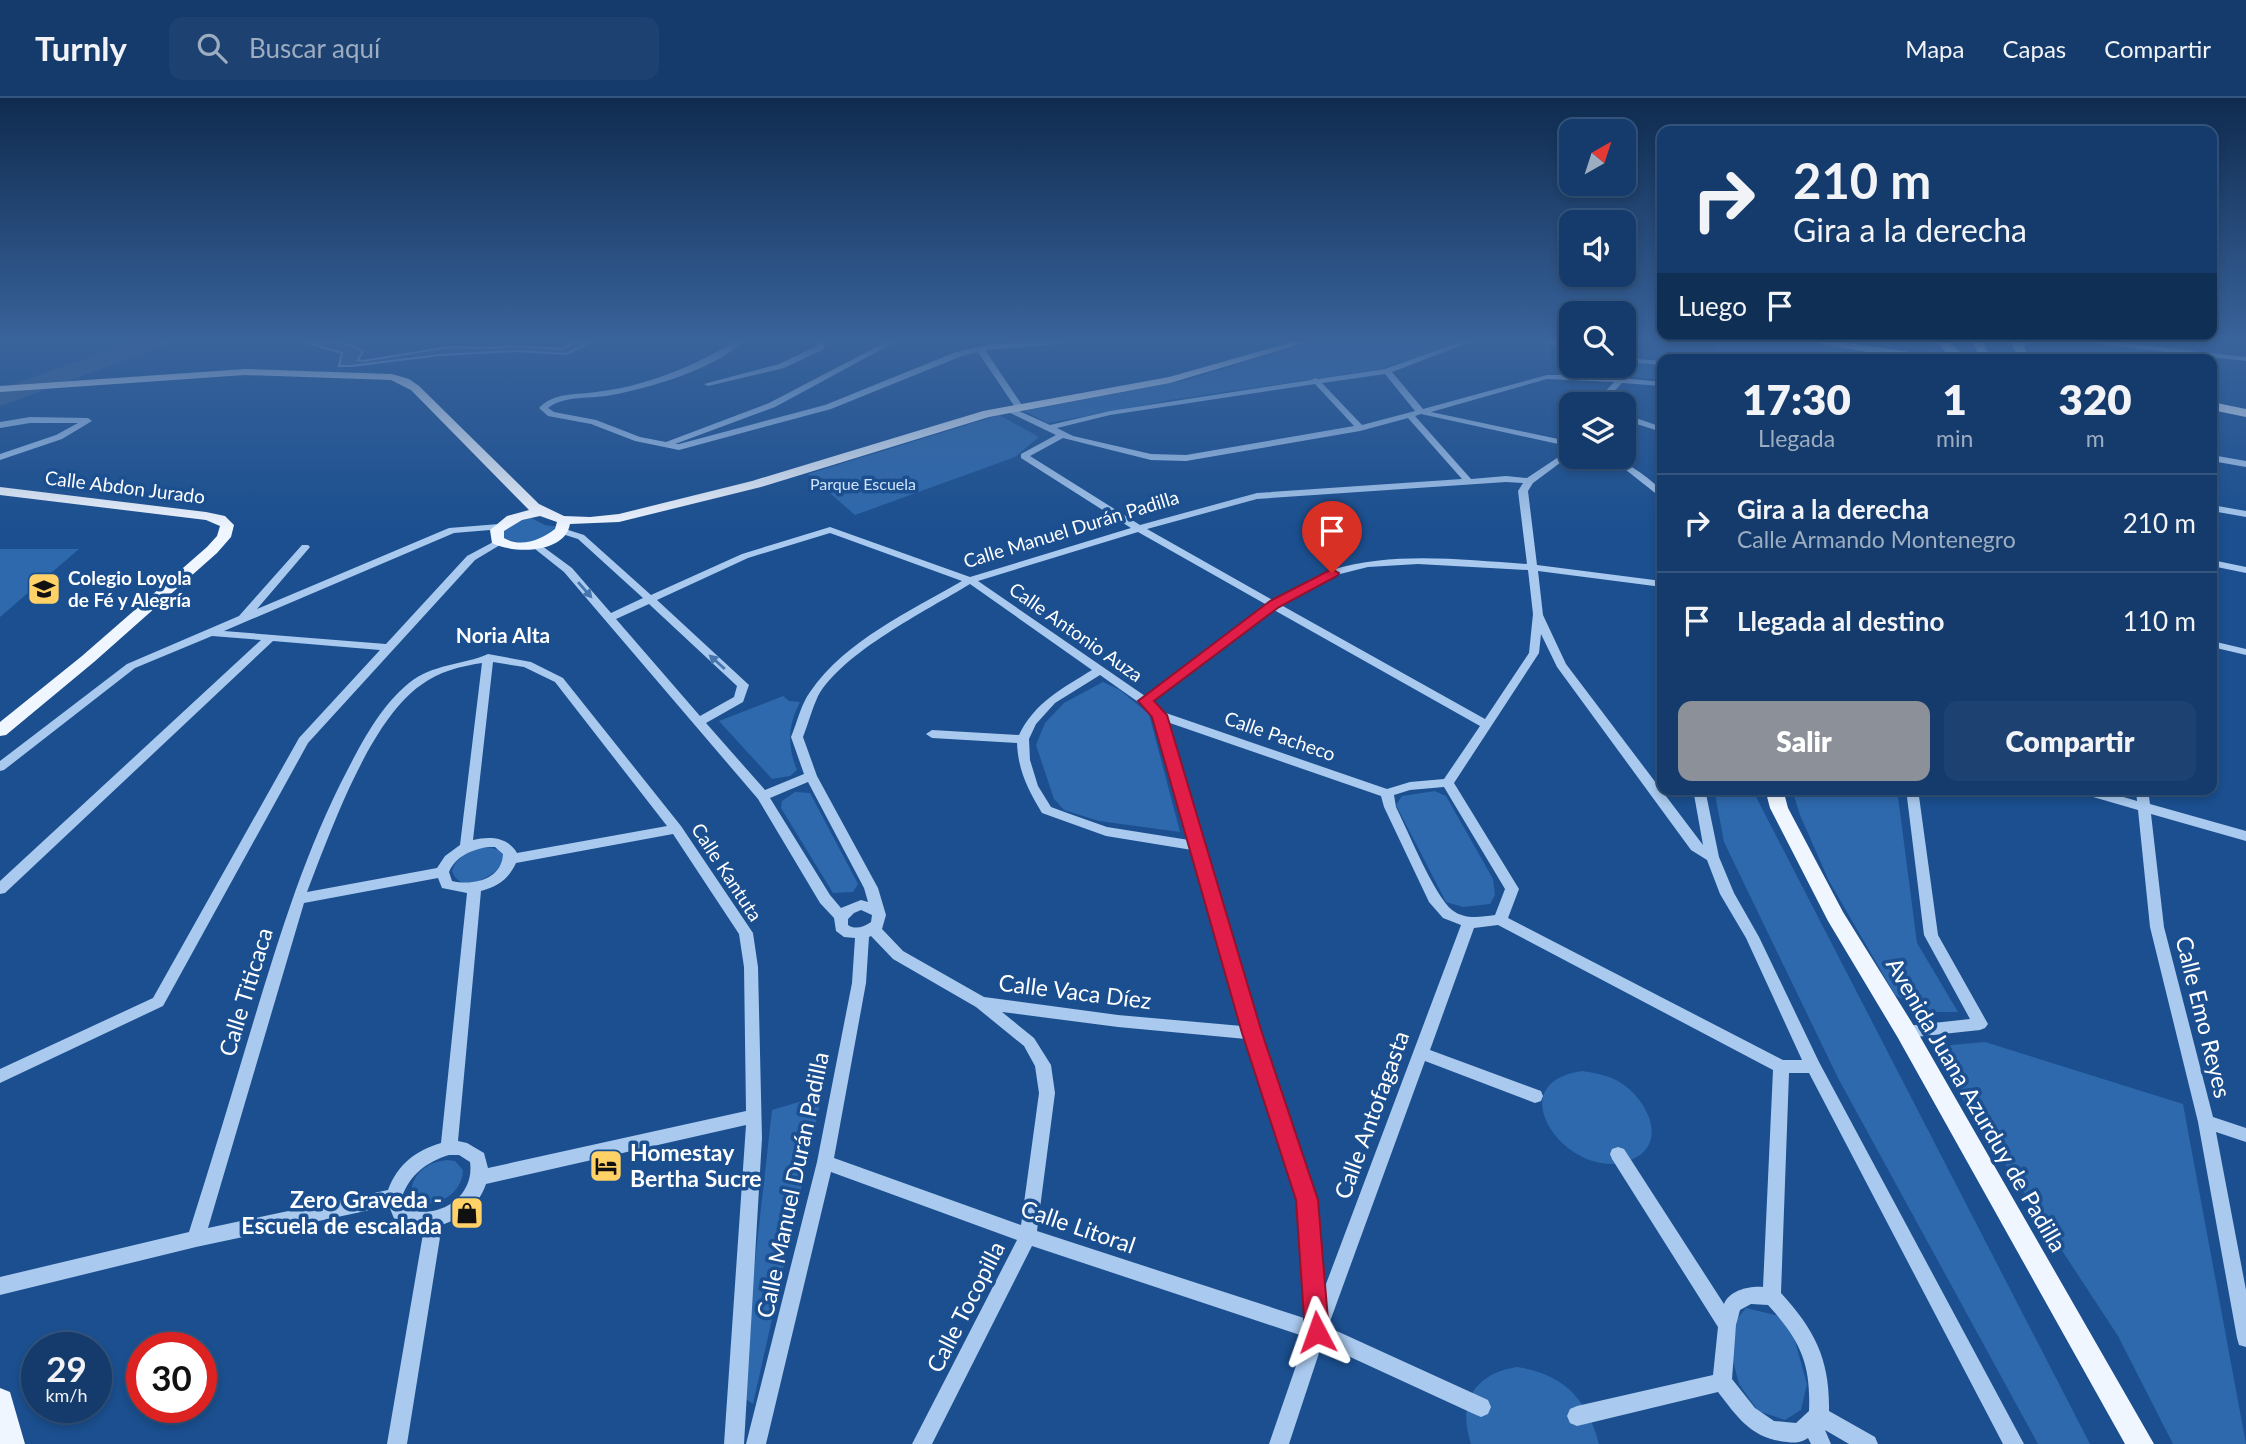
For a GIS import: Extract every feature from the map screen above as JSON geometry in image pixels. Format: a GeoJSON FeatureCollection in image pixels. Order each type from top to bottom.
{"type":"FeatureCollection","features":[{"type":"Feature","properties":{"kind":"main road"},"geometry":{"type":"LineString","coordinates":[[432,405],[541,512],[563,525]]}},
{"type":"Feature","properties":{"kind":"main road"},"geometry":{"type":"LineString","coordinates":[[541,512],[519,516],[499,527],[495,536],[499,542],[511,547],[534,545],[546,541],[563,525],[619,518],[744,487],[987,414],[1037,405]]}},
{"type":"Feature","properties":{"kind":"main road"},"geometry":{"type":"LineString","coordinates":[[2217,408],[2246,413]]}},
{"type":"Feature","properties":{"kind":"main road","name":"Calle Abdon Jurado"},"geometry":{"type":"LineString","coordinates":[[0,491],[206,516],[220,519],[227,525],[224,537],[212,550],[88,659],[0,731]]}},
{"type":"Feature","properties":{"kind":"main road","name":"Avenida Juana Azurduy de Padilla"},"geometry":{"type":"LineString","coordinates":[[1776,795],[1779,808],[1835,916],[1906,1032],[2140,1444]]}},
{"type":"Feature","properties":{"kind":"main road"},"geometry":{"type":"LineString","coordinates":[[0,1402],[11,1444]]}},
{"type":"Feature","properties":{"kind":"street"},"geometry":{"type":"LineString","coordinates":[[546,405],[543,408],[551,414],[593,422],[662,445],[691,446],[833,405]]}},
{"type":"Feature","properties":{"kind":"street"},"geometry":{"type":"LineString","coordinates":[[662,445],[772,405]]}},
{"type":"Feature","properties":{"kind":"street"},"geometry":{"type":"LineString","coordinates":[[1013,405],[1015,409],[1062,435],[1151,457],[1186,458],[1360,428],[1446,405]]}},
{"type":"Feature","properties":{"kind":"street"},"geometry":{"type":"LineString","coordinates":[[1048,428],[1110,413],[1161,405]]}},
{"type":"Feature","properties":{"kind":"street"},"geometry":{"type":"LineString","coordinates":[[1338,405],[1360,428]]}},
{"type":"Feature","properties":{"kind":"street"},"geometry":{"type":"LineString","coordinates":[[1414,405],[1420,412],[1559,444]]}},
{"type":"Feature","properties":{"kind":"street"},"geometry":{"type":"LineString","coordinates":[[1410,415],[1468,481]]}},
{"type":"Feature","properties":{"kind":"street"},"geometry":{"type":"LineString","coordinates":[[0,425],[30,420],[88,421]]}},
{"type":"Feature","properties":{"kind":"street"},"geometry":{"type":"LineString","coordinates":[[0,457],[60,437],[88,421]]}},
{"type":"Feature","properties":{"kind":"street"},"geometry":{"type":"LineString","coordinates":[[1636,421],[1657,428]]}},
{"type":"Feature","properties":{"kind":"street"},"geometry":{"type":"LineString","coordinates":[[1062,435],[1024,456],[1139,529],[1487,725]]}},
{"type":"Feature","properties":{"kind":"street"},"geometry":{"type":"LineString","coordinates":[[1448,783],[1534,653],[1538,614],[1523,491],[1529,481],[1559,457]]}},
{"type":"Feature","properties":{"kind":"street"},"geometry":{"type":"LineString","coordinates":[[2217,459],[2246,464]]}},
{"type":"Feature","properties":{"kind":"street"},"geometry":{"type":"LineString","coordinates":[[1630,469],[1657,490]]}},
{"type":"Feature","properties":{"kind":"street","name":"Calle Manuel Durán Padilla"},"geometry":{"type":"LineString","coordinates":[[877,911],[871,888],[811,776],[797,737],[813,695],[857,648],[970,580],[1257,496],[1468,481],[1529,481]]}},
{"type":"Feature","properties":{"kind":"street"},"geometry":{"type":"LineString","coordinates":[[2217,509],[2246,514]]}},
{"type":"Feature","properties":{"kind":"street"},"geometry":{"type":"LineString","coordinates":[[563,525],[581,537],[743,685],[739,699],[700,721]]}},
{"type":"Feature","properties":{"kind":"street"},"geometry":{"type":"LineString","coordinates":[[0,766],[131,666],[452,530],[499,527]]}},
{"type":"Feature","properties":{"kind":"street","name":"Calle Antonio Auza"},"geometry":{"type":"LineString","coordinates":[[650,601],[745,556],[830,530],[970,580],[1101,669],[1145,701],[1159,715]]}},
{"type":"Feature","properties":{"kind":"street"},"geometry":{"type":"LineString","coordinates":[[0,1076],[158,1002],[303,741],[471,558],[499,542]]}},
{"type":"Feature","properties":{"kind":"street"},"geometry":{"type":"LineString","coordinates":[[534,545],[568,570],[763,796],[825,900],[841,917],[841,927],[844,930],[867,932],[880,920],[877,911],[861,905],[849,909],[841,917]]}},
{"type":"Feature","properties":{"kind":"street"},"geometry":{"type":"LineString","coordinates":[[241,620],[305,547]]}},
{"type":"Feature","properties":{"kind":"street"},"geometry":{"type":"LineString","coordinates":[[1145,701],[1275,604],[1332,573],[1368,564],[1418,561],[1533,567],[1657,583]]}},
{"type":"Feature","properties":{"kind":"street"},"geometry":{"type":"LineString","coordinates":[[2217,565],[2246,570]]}},
{"type":"Feature","properties":{"kind":"street"},"geometry":{"type":"LineString","coordinates":[[609,618],[650,601]]}},
{"type":"Feature","properties":{"kind":"street"},"geometry":{"type":"LineString","coordinates":[[1538,614],[1561,665],[1657,794]]}},
{"type":"Feature","properties":{"kind":"street"},"geometry":{"type":"LineString","coordinates":[[210,632],[389,648]]}},
{"type":"Feature","properties":{"kind":"street"},"geometry":{"type":"LineString","coordinates":[[0,889],[269,639]]}},
{"type":"Feature","properties":{"kind":"street"},"geometry":{"type":"LineString","coordinates":[[2217,645],[2246,652]]}},
{"type":"Feature","properties":{"kind":"street"},"geometry":{"type":"LineString","coordinates":[[466,848],[488,657]]}},
{"type":"Feature","properties":{"kind":"street","name":"Calle Kantuta"},"geometry":{"type":"LineString","coordinates":[[365,747],[391,708],[413,684],[441,670],[488,657],[544,669],[559,680],[676,828],[746,933],[751,967],[754,1116],[734,1444]]}},
{"type":"Feature","properties":{"kind":"street"},"geometry":{"type":"LineString","coordinates":[[1101,669],[1051,699],[1031,722],[1023,739],[1024,760],[1032,786],[1046,810],[1106,831],[1197,846]]}},
{"type":"Feature","properties":{"kind":"street"},"geometry":{"type":"LineString","coordinates":[[1159,715],[1252,1033],[1307,1200],[1317,1332],[1481,1407]]}},
{"type":"Feature","properties":{"kind":"street","name":"Calle Pacheco"},"geometry":{"type":"LineString","coordinates":[[1159,715],[1387,793]]}},
{"type":"Feature","properties":{"kind":"street"},"geometry":{"type":"LineString","coordinates":[[932,734],[1023,739]]}},
{"type":"Feature","properties":{"kind":"street","name":"Calle Titicaca"},"geometry":{"type":"LineString","coordinates":[[196,1239],[298,898],[319,844],[365,747]]}},
{"type":"Feature","properties":{"kind":"street"},"geometry":{"type":"LineString","coordinates":[[763,796],[811,776]]}},
{"type":"Feature","properties":{"kind":"street"},"geometry":{"type":"LineString","coordinates":[[1448,783],[1410,786],[1387,793],[1390,807],[1434,898],[1448,914],[1469,923],[1500,920],[1781,1067],[1813,1066]]}},
{"type":"Feature","properties":{"kind":"street"},"geometry":{"type":"LineString","coordinates":[[1448,783],[1512,889],[1500,920]]}},
{"type":"Feature","properties":{"kind":"street"},"geometry":{"type":"LineString","coordinates":[[1657,795],[1696,847],[1712,857]]}},
{"type":"Feature","properties":{"kind":"street"},"geometry":{"type":"LineString","coordinates":[[1700,795],[1712,857],[1727,894],[1752,937],[1813,1066],[2014,1444]]}},
{"type":"Feature","properties":{"kind":"street"},"geometry":{"type":"LineString","coordinates":[[1906,1032],[1980,1024],[1931,935],[1913,795]]}},
{"type":"Feature","properties":{"kind":"street"},"geometry":{"type":"LineString","coordinates":[[2101,795],[2246,836]]}},
{"type":"Feature","properties":{"kind":"street","name":"Calle Emo Reyes"},"geometry":{"type":"LineString","coordinates":[[2143,795],[2157,927],[2206,1122],[2246,1338]]}},
{"type":"Feature","properties":{"kind":"street"},"geometry":{"type":"LineString","coordinates":[[442,872],[447,884],[463,889],[474,888],[503,873],[511,859],[676,828]]}},
{"type":"Feature","properties":{"kind":"street"},"geometry":{"type":"LineString","coordinates":[[298,898],[442,872],[450,859],[477,844],[498,843],[505,846],[511,859]]}},
{"type":"Feature","properties":{"kind":"street"},"geometry":{"type":"LineString","coordinates":[[449,1148],[474,888]]}},
{"type":"Feature","properties":{"kind":"street","name":"Calle Antofagasta"},"geometry":{"type":"LineString","coordinates":[[1279,1444],[1317,1332],[1469,923]]}},
{"type":"Feature","properties":{"kind":"street","name":"Calle Manuel Durán Padilla"},"geometry":{"type":"LineString","coordinates":[[756,1444],[825,1162],[867,932]]}},
{"type":"Feature","properties":{"kind":"street","name":"Calle Vaca Díez"},"geometry":{"type":"LineString","coordinates":[[867,932],[898,955],[981,1003],[1118,1021],[1252,1033]]}},
{"type":"Feature","properties":{"kind":"street","name":"Calle Tocopilla"},"geometry":{"type":"LineString","coordinates":[[922,1444],[1028,1236],[1047,1093],[1043,1065],[1029,1042],[981,1003]]}},
{"type":"Feature","properties":{"kind":"street"},"geometry":{"type":"LineString","coordinates":[[1421,1053],[1535,1096]]}},
{"type":"Feature","properties":{"kind":"street"},"geometry":{"type":"LineString","coordinates":[[1781,1067],[1772,1296],[1806,1336],[1821,1381],[1815,1420],[1821,1444]]}},
{"type":"Feature","properties":{"kind":"street"},"geometry":{"type":"LineString","coordinates":[[481,1177],[754,1116]]}},
{"type":"Feature","properties":{"kind":"street"},"geometry":{"type":"LineString","coordinates":[[2206,1122],[2246,1135]]}},
{"type":"Feature","properties":{"kind":"street"},"geometry":{"type":"LineString","coordinates":[[449,1148],[461,1148],[478,1158],[481,1177],[469,1198],[447,1215],[434,1220],[410,1220],[401,1215],[394,1197],[397,1186],[412,1165],[424,1156],[449,1148]]}},
{"type":"Feature","properties":{"kind":"street"},"geometry":{"type":"LineString","coordinates":[[1618,1154],[1727,1325]]}},
{"type":"Feature","properties":{"kind":"street","name":"Calle Litoral"},"geometry":{"type":"LineString","coordinates":[[825,1162],[1028,1236],[1317,1332]]}},
{"type":"Feature","properties":{"kind":"street"},"geometry":{"type":"LineString","coordinates":[[0,1286],[196,1239],[394,1197]]}},
{"type":"Feature","properties":{"kind":"street"},"geometry":{"type":"LineString","coordinates":[[397,1444],[434,1220]]}},
{"type":"Feature","properties":{"kind":"street"},"geometry":{"type":"LineString","coordinates":[[1772,1296],[1750,1295],[1733,1304],[1727,1325],[1722,1382],[1748,1415],[1771,1438],[1799,1433],[1815,1420]]}},
{"type":"Feature","properties":{"kind":"street"},"geometry":{"type":"LineString","coordinates":[[1577,1416],[1722,1382]]}},
{"type":"Feature","properties":{"kind":"street"},"geometry":{"type":"LineString","coordinates":[[1815,1420],[1868,1444]]}},
{"type":"Feature","properties":{"kind":"green space"},"geometry":{"type":"Polygon","coordinates":[[[1056,405],[1144,405],[1048,423],[1024,411],[1056,405]]]}},
{"type":"Feature","properties":{"kind":"green space","name":"Parque Escuela"},"geometry":{"type":"Polygon","coordinates":[[[999,415],[1039,437],[1015,457],[855,515],[808,474],[999,415]]]}},
{"type":"Feature","properties":{"kind":"green space"},"geometry":{"type":"Polygon","coordinates":[[[529,517],[545,525],[558,527],[547,537],[533,542],[510,541],[504,538],[504,530],[514,522],[529,517]]]}},
{"type":"Feature","properties":{"kind":"green space"},"geometry":{"type":"Polygon","coordinates":[[[0,549],[79,549],[0,617],[0,549]]]}},
{"type":"Feature","properties":{"kind":"green space"},"geometry":{"type":"Polygon","coordinates":[[[1103,682],[1120,690],[1149,714],[1180,832],[1099,821],[1064,810],[1054,799],[1036,745],[1045,723],[1064,703],[1103,682]]]}},
{"type":"Feature","properties":{"kind":"green space"},"geometry":{"type":"Polygon","coordinates":[[[783,696],[789,701],[800,702],[790,736],[797,770],[790,776],[772,779],[719,721],[783,696]]]}},
{"type":"Feature","properties":{"kind":"green space"},"geometry":{"type":"Polygon","coordinates":[[[1435,791],[1446,796],[1493,879],[1495,895],[1490,904],[1463,907],[1446,902],[1396,805],[1402,796],[1435,791]]]}},
{"type":"Feature","properties":{"kind":"green space"},"geometry":{"type":"Polygon","coordinates":[[[795,792],[810,793],[858,884],[853,892],[833,893],[781,808],[782,801],[795,792]]]}},
{"type":"Feature","properties":{"kind":"green space"},"geometry":{"type":"Polygon","coordinates":[[[1715,795],[1755,795],[2090,1444],[2038,1444],[1838,1078],[1724,842],[1715,795]]]}},
{"type":"Feature","properties":{"kind":"green space"},"geometry":{"type":"Polygon","coordinates":[[[1794,795],[1898,795],[1917,943],[1958,1012],[1926,1012],[1895,995],[1829,881],[1794,795]]]}},
{"type":"Feature","properties":{"kind":"green space"},"geometry":{"type":"Polygon","coordinates":[[[487,847],[500,850],[504,854],[503,865],[476,882],[462,882],[456,878],[452,871],[461,857],[487,847]]]}},
{"type":"Feature","properties":{"kind":"green space"},"geometry":{"type":"Polygon","coordinates":[[[1985,1042],[2183,1104],[2246,1444],[2173,1444],[2118,1336],[1939,1063],[1951,1045],[1985,1042]]]}},
{"type":"Feature","properties":{"kind":"green space"},"geometry":{"type":"Polygon","coordinates":[[[1582,1071],[1618,1081],[1640,1101],[1651,1126],[1651,1138],[1646,1149],[1636,1157],[1620,1163],[1599,1163],[1578,1155],[1561,1142],[1548,1126],[1543,1108],[1545,1092],[1557,1079],[1582,1071]]]}},
{"type":"Feature","properties":{"kind":"green space"},"geometry":{"type":"Polygon","coordinates":[[[822,1095],[753,1404],[740,1395],[772,1110],[822,1095]]]}},
{"type":"Feature","properties":{"kind":"green space"},"geometry":{"type":"Polygon","coordinates":[[[455,1161],[463,1170],[462,1178],[454,1192],[441,1201],[425,1204],[417,1202],[411,1192],[418,1174],[434,1163],[455,1161]]]}},
{"type":"Feature","properties":{"kind":"green space"},"geometry":{"type":"Polygon","coordinates":[[[1746,1308],[1779,1316],[1793,1334],[1807,1384],[1801,1410],[1785,1420],[1758,1411],[1739,1384],[1732,1357],[1737,1319],[1746,1308]]]}},
{"type":"Feature","properties":{"kind":"green space"},"geometry":{"type":"Polygon","coordinates":[[[1517,1367],[1548,1376],[1571,1391],[1588,1414],[1599,1444],[1471,1444],[1466,1415],[1473,1392],[1490,1376],[1517,1367]]]}},
{"type":"Feature","properties":{"kind":"place","name":"Colegio Loyola de Fé y Alegría"},"geometry":{"type":"Point","coordinates":[44,589]}},
{"type":"Feature","properties":{"kind":"place","name":"Homestay Bertha Sucre"},"geometry":{"type":"Point","coordinates":[606,1166]}},
{"type":"Feature","properties":{"kind":"place","name":"Zero Graveda - Escuela de escalada"},"geometry":{"type":"Point","coordinates":[467,1213]}},
{"type":"Feature","properties":{"kind":"district","name":"Noria Alta"},"geometry":{"type":"Point","coordinates":[503,636]}},
{"type":"Feature","properties":{"kind":"route"},"geometry":{"type":"LineString","coordinates":[[1317,1332],[1307,1200],[1252,1033],[1159,715],[1145,701],[1275,604],[1332,573]]}}]}
